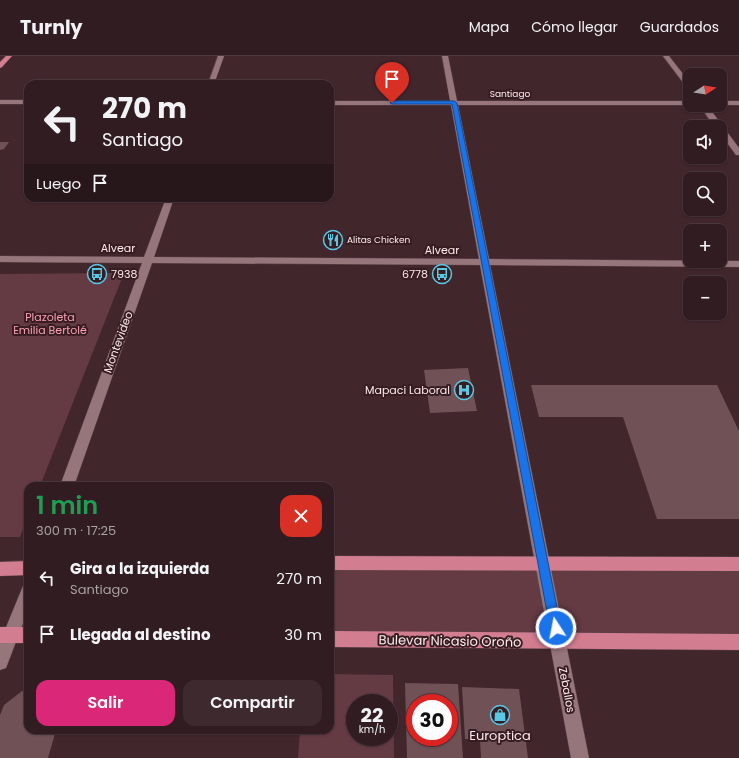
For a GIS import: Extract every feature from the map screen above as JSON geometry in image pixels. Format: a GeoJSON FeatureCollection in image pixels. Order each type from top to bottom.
{"type":"FeatureCollection","features":[{"type":"Feature","properties":{"kind":"main road"},"geometry":{"type":"LineString","coordinates":[[0,66],[9,56]]}},
{"type":"Feature","properties":{"kind":"main road"},"geometry":{"type":"LineString","coordinates":[[334,563],[739,564]]}},
{"type":"Feature","properties":{"kind":"main road"},"geometry":{"type":"LineString","coordinates":[[0,569],[24,568]]}},
{"type":"Feature","properties":{"kind":"main road"},"geometry":{"type":"LineString","coordinates":[[5,635],[24,635]]}},
{"type":"Feature","properties":{"kind":"main road","name":"Bulevar Nicasio Oroño"},"geometry":{"type":"LineString","coordinates":[[334,639],[558,642],[739,642]]}},
{"type":"Feature","properties":{"kind":"street"},"geometry":{"type":"LineString","coordinates":[[212,80],[221,56]]}},
{"type":"Feature","properties":{"kind":"street","name":"Zeballos"},"geometry":{"type":"LineString","coordinates":[[445,56],[580,758]]}},
{"type":"Feature","properties":{"kind":"street"},"geometry":{"type":"LineString","coordinates":[[666,56],[683,79]]}},
{"type":"Feature","properties":{"kind":"street"},"geometry":{"type":"LineString","coordinates":[[0,102],[24,102]]}},
{"type":"Feature","properties":{"kind":"street","name":"Santiago"},"geometry":{"type":"LineString","coordinates":[[334,103],[683,103]]}},
{"type":"Feature","properties":{"kind":"street"},"geometry":{"type":"LineString","coordinates":[[727,103],[739,103]]}},
{"type":"Feature","properties":{"kind":"street"},"geometry":{"type":"LineString","coordinates":[[708,112],[715,120]]}},
{"type":"Feature","properties":{"kind":"street"},"geometry":{"type":"LineString","coordinates":[[727,137],[739,153]]}},
{"type":"Feature","properties":{"kind":"street","name":"Montevideo"},"geometry":{"type":"LineString","coordinates":[[68,482],[169,202]]}},
{"type":"Feature","properties":{"kind":"street","name":"Alvear"},"geometry":{"type":"LineString","coordinates":[[0,259],[739,264]]}},
{"type":"Feature","properties":{"kind":"street"},"geometry":{"type":"LineString","coordinates":[[0,662],[5,635],[24,599]]}},
{"type":"Feature","properties":{"kind":"green space","name":"Plazoleta Emilia Bertolé"},"geometry":{"type":"Polygon","coordinates":[[[124,273],[42,482],[24,482],[24,526],[20,537],[0,537],[0,274],[124,273]]]}},
{"type":"Feature","properties":{"kind":"green space"},"geometry":{"type":"Polygon","coordinates":[[[334,563],[739,564],[739,642],[334,639],[334,563]]]}},
{"type":"Feature","properties":{"kind":"green space"},"geometry":{"type":"Polygon","coordinates":[[[334,674],[393,675],[393,694],[346,694],[346,746],[394,746],[394,758],[298,758],[300,734],[334,734],[334,674]]]}},
{"type":"Feature","properties":{"kind":"building"},"geometry":{"type":"Polygon","coordinates":[[[0,142],[9,142],[4,149],[0,150],[0,142]]]}},
{"type":"Feature","properties":{"kind":"building"},"geometry":{"type":"Polygon","coordinates":[[[468,368],[477,411],[430,413],[424,370],[468,368]]]}},
{"type":"Feature","properties":{"kind":"building"},"geometry":{"type":"Polygon","coordinates":[[[531,385],[717,385],[739,431],[739,519],[657,519],[623,417],[539,417],[531,385]]]}},
{"type":"Feature","properties":{"kind":"building"},"geometry":{"type":"Polygon","coordinates":[[[405,683],[458,684],[463,758],[407,758],[407,746],[458,746],[458,694],[406,694],[406,720],[405,683]]]}},
{"type":"Feature","properties":{"kind":"building"},"geometry":{"type":"Polygon","coordinates":[[[462,687],[519,689],[528,758],[481,758],[480,740],[465,739],[462,687]]]}},
{"type":"Feature","properties":{"kind":"building"},"geometry":{"type":"Polygon","coordinates":[[[24,691],[24,734],[55,734],[48,758],[0,758],[0,715],[4,705],[24,691]]]}},
{"type":"Feature","properties":{"kind":"place","name":"Alitas Chicken"},"geometry":{"type":"Point","coordinates":[333,240]}},
{"type":"Feature","properties":{"kind":"place","name":"7938"},"geometry":{"type":"Point","coordinates":[97,274]}},
{"type":"Feature","properties":{"kind":"place","name":"6778"},"geometry":{"type":"Point","coordinates":[442,274]}},
{"type":"Feature","properties":{"kind":"place","name":"Mapaci Laboral"},"geometry":{"type":"Point","coordinates":[464,390]}},
{"type":"Feature","properties":{"kind":"place","name":"Europtica"},"geometry":{"type":"Point","coordinates":[500,715]}},
{"type":"Feature","properties":{"kind":"route"},"geometry":{"type":"LineString","coordinates":[[392,103],[454,103],[556,628]]}}]}
